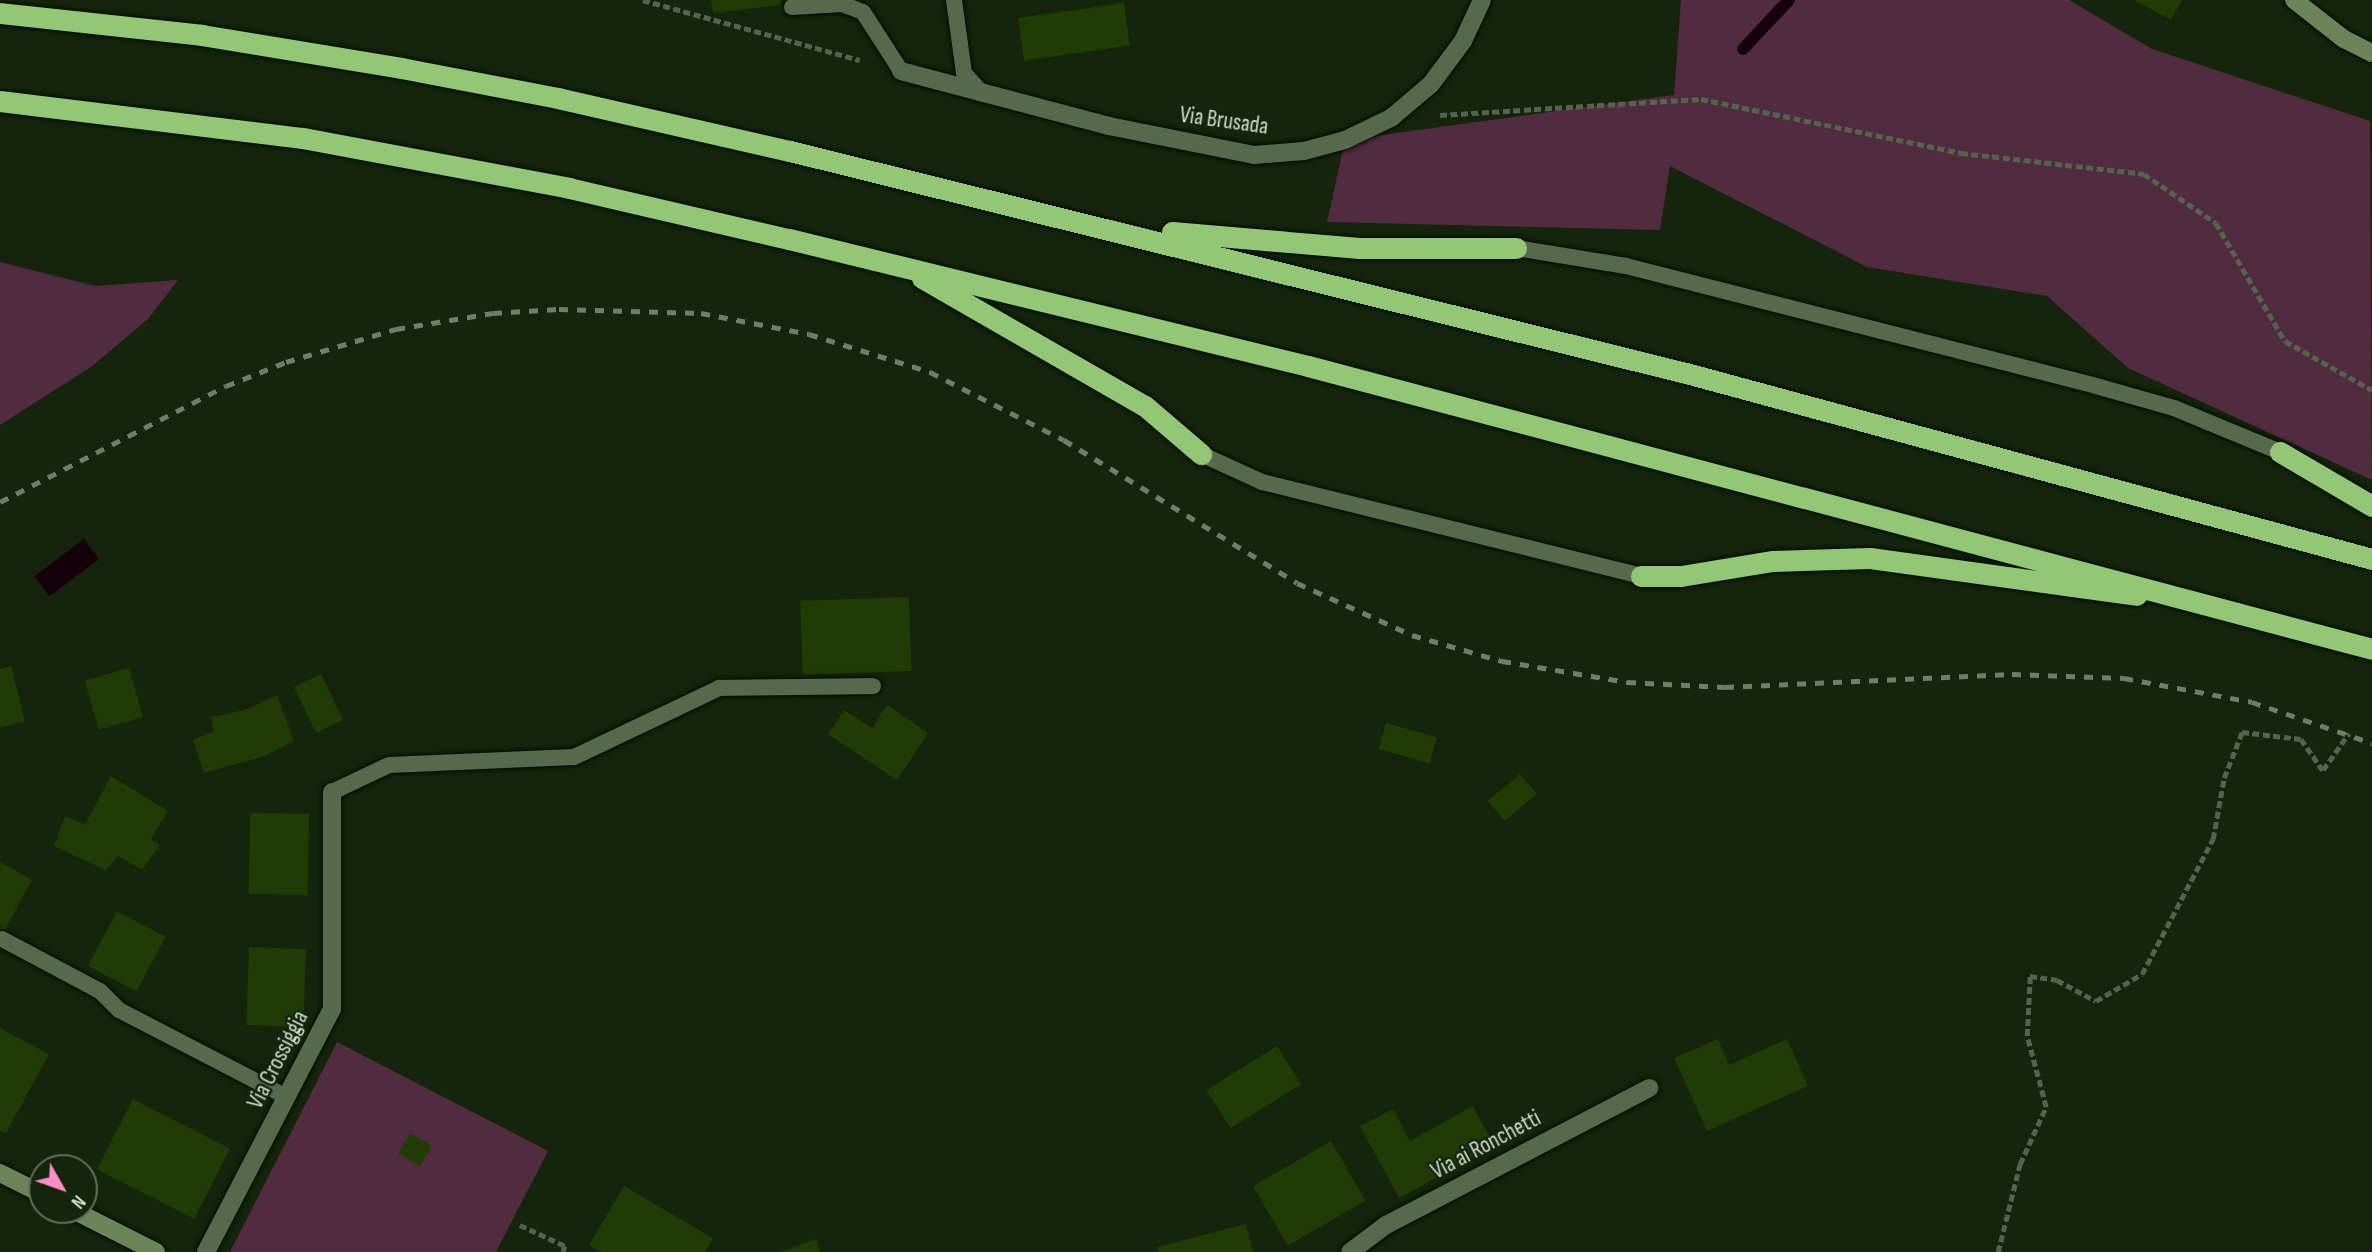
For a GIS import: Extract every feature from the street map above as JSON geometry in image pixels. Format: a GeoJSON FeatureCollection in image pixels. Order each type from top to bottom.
{"type":"FeatureCollection","features":[{"type":"Feature","properties":{"kind":"highway"},"geometry":{"type":"LineString","coordinates":[[0,13],[202,35],[558,98],[1107,226],[1686,373],[2372,559]]}},
{"type":"Feature","properties":{"kind":"highway"},"geometry":{"type":"LineString","coordinates":[[0,101],[303,138],[440,162],[897,265],[1374,382],[2225,607],[2372,649]]}},
{"type":"Feature","properties":{"kind":"highway"},"geometry":{"type":"LineString","coordinates":[[1107,226],[1359,248],[1516,248]]}},
{"type":"Feature","properties":{"kind":"highway"},"geometry":{"type":"LineString","coordinates":[[897,265],[1145,407],[1201,454]]}},
{"type":"Feature","properties":{"kind":"highway"},"geometry":{"type":"LineString","coordinates":[[2280,452],[2372,506]]}},
{"type":"Feature","properties":{"kind":"highway"},"geometry":{"type":"LineString","coordinates":[[1641,576],[1681,576],[1773,561],[1870,558],[2225,607]]}},
{"type":"Feature","properties":{"kind":"street","name":"Via Brusada"},"geometry":{"type":"LineString","coordinates":[[901,71],[1109,126],[1254,155],[1304,151],[1345,140],[1391,118],[1431,84],[1464,41],[1482,0]]}},
{"type":"Feature","properties":{"kind":"street"},"geometry":{"type":"LineString","coordinates":[[2294,0],[2344,39],[2372,53]]}},
{"type":"Feature","properties":{"kind":"street","name":"Via Crossiggia"},"geometry":{"type":"LineString","coordinates":[[206,1252],[332,1009],[332,792]]}},
{"type":"Feature","properties":{"kind":"street","name":"Via ai Ronchetti"},"geometry":{"type":"LineString","coordinates":[[1350,1252],[1386,1225],[1649,1088]]}},
{"type":"Feature","properties":{"kind":"street"},"geometry":{"type":"LineString","coordinates":[[0,1173],[28,1187]]}},
{"type":"Feature","properties":{"kind":"street"},"geometry":{"type":"LineString","coordinates":[[98,1223],[156,1252]]}},
{"type":"Feature","properties":{"kind":"lane"},"geometry":{"type":"LineString","coordinates":[[954,0],[964,73],[983,94]]}},
{"type":"Feature","properties":{"kind":"lane"},"geometry":{"type":"LineString","coordinates":[[792,7],[842,4],[863,12],[901,71]]}},
{"type":"Feature","properties":{"kind":"lane"},"geometry":{"type":"LineString","coordinates":[[1516,248],[1626,266],[2096,386],[2174,408],[2280,452]]}},
{"type":"Feature","properties":{"kind":"lane"},"geometry":{"type":"LineString","coordinates":[[1201,454],[1262,482],[1641,576]]}},
{"type":"Feature","properties":{"kind":"lane"},"geometry":{"type":"LineString","coordinates":[[332,792],[389,765],[574,757],[719,688],[873,686]]}},
{"type":"Feature","properties":{"kind":"lane"},"geometry":{"type":"LineString","coordinates":[[2,939],[100,991],[119,1010],[287,1097]]}},
{"type":"Feature","properties":{"kind":"path"},"geometry":{"type":"LineString","coordinates":[[643,0],[901,71]]}},
{"type":"Feature","properties":{"kind":"path"},"geometry":{"type":"LineString","coordinates":[[1391,118],[1702,99],[1961,153],[2144,174],[2217,223],[2284,341],[2372,390]]}},
{"type":"Feature","properties":{"kind":"path"},"geometry":{"type":"LineString","coordinates":[[1998,1252],[2020,1164],[2046,1107],[2027,1036],[2030,976],[2057,980],[2096,1001],[2142,974],[2213,839],[2224,778],[2242,733],[2301,738],[2323,770],[2349,733]]}},
{"type":"Feature","properties":{"kind":"path"},"geometry":{"type":"LineString","coordinates":[[520,1225],[565,1246],[563,1252]]}},
{"type":"Feature","properties":{"kind":"shaded area"},"geometry":{"type":"Polygon","coordinates":[[[1681,0],[2069,0],[2152,49],[2370,121],[2372,480],[2128,368],[2047,296],[1867,267],[1670,166],[1660,230],[1327,222],[1345,140],[1674,95],[1681,0]]]}},
{"type":"Feature","properties":{"kind":"shaded area"},"geometry":{"type":"Polygon","coordinates":[[[0,262],[95,286],[178,280],[148,319],[91,367],[0,425],[0,262]]]}},
{"type":"Feature","properties":{"kind":"shaded area"},"geometry":{"type":"Polygon","coordinates":[[[84,539],[99,559],[50,596],[34,576],[84,539]]]}},
{"type":"Feature","properties":{"kind":"shaded area"},"geometry":{"type":"Polygon","coordinates":[[[337,1042],[548,1151],[496,1252],[230,1252],[337,1042]]]}},
{"type":"Feature","properties":{"kind":"building"},"geometry":{"type":"Polygon","coordinates":[[[711,0],[780,0],[781,5],[713,13],[711,0]]]}},
{"type":"Feature","properties":{"kind":"building"},"geometry":{"type":"Polygon","coordinates":[[[2134,0],[2182,0],[2171,20],[2134,0]]]}},
{"type":"Feature","properties":{"kind":"building"},"geometry":{"type":"Polygon","coordinates":[[[1124,3],[1130,46],[1024,60],[1018,18],[1124,3]]]}},
{"type":"Feature","properties":{"kind":"building"},"geometry":{"type":"Polygon","coordinates":[[[909,597],[912,671],[803,675],[800,601],[909,597]]]}},
{"type":"Feature","properties":{"kind":"building"},"geometry":{"type":"Polygon","coordinates":[[[11,666],[25,721],[0,728],[0,669],[11,666]]]}},
{"type":"Feature","properties":{"kind":"building"},"geometry":{"type":"Polygon","coordinates":[[[129,668],[143,717],[99,730],[85,681],[129,668]]]}},
{"type":"Feature","properties":{"kind":"building"},"geometry":{"type":"Polygon","coordinates":[[[321,674],[343,720],[316,733],[294,687],[321,674]]]}},
{"type":"Feature","properties":{"kind":"building"},"geometry":{"type":"Polygon","coordinates":[[[277,695],[294,741],[265,756],[204,773],[193,740],[214,731],[211,717],[245,710],[277,695]]]}},
{"type":"Feature","properties":{"kind":"building"},"geometry":{"type":"Polygon","coordinates":[[[887,705],[928,733],[897,780],[828,734],[844,710],[872,728],[887,705]]]}},
{"type":"Feature","properties":{"kind":"building"},"geometry":{"type":"Polygon","coordinates":[[[1386,723],[1437,738],[1430,764],[1379,749],[1386,723]]]}},
{"type":"Feature","properties":{"kind":"building"},"geometry":{"type":"Polygon","coordinates":[[[1520,774],[1537,794],[1505,821],[1488,801],[1520,774]]]}},
{"type":"Feature","properties":{"kind":"building"},"geometry":{"type":"Polygon","coordinates":[[[111,776],[168,811],[151,839],[160,845],[142,870],[118,856],[106,870],[54,846],[65,816],[85,825],[111,776]]]}},
{"type":"Feature","properties":{"kind":"building"},"geometry":{"type":"Polygon","coordinates":[[[250,813],[309,814],[308,895],[249,894],[250,813]]]}},
{"type":"Feature","properties":{"kind":"building"},"geometry":{"type":"Polygon","coordinates":[[[0,862],[32,880],[0,939],[0,862]]]}},
{"type":"Feature","properties":{"kind":"building"},"geometry":{"type":"Polygon","coordinates":[[[117,911],[166,937],[136,992],[88,966],[117,911]]]}},
{"type":"Feature","properties":{"kind":"building"},"geometry":{"type":"Polygon","coordinates":[[[249,947],[306,949],[303,1027],[246,1025],[249,947]]]}},
{"type":"Feature","properties":{"kind":"building"},"geometry":{"type":"Polygon","coordinates":[[[0,1028],[49,1054],[6,1133],[0,1130],[0,1028]]]}},
{"type":"Feature","properties":{"kind":"building"},"geometry":{"type":"Polygon","coordinates":[[[1718,1039],[1729,1065],[1787,1039],[1808,1086],[1707,1131],[1674,1058],[1718,1039]]]}},
{"type":"Feature","properties":{"kind":"building"},"geometry":{"type":"Polygon","coordinates":[[[1277,1046],[1301,1084],[1230,1128],[1207,1090],[1277,1046]]]}},
{"type":"Feature","properties":{"kind":"building"},"geometry":{"type":"Polygon","coordinates":[[[133,1099],[230,1148],[194,1219],[98,1170],[133,1099]]]}},
{"type":"Feature","properties":{"kind":"building"},"geometry":{"type":"Polygon","coordinates":[[[1473,1106],[1494,1146],[1399,1198],[1360,1126],[1393,1109],[1410,1141],[1473,1106]]]}},
{"type":"Feature","properties":{"kind":"building"},"geometry":{"type":"Polygon","coordinates":[[[410,1133],[432,1145],[420,1166],[398,1154],[410,1133]]]}},
{"type":"Feature","properties":{"kind":"building"},"geometry":{"type":"Polygon","coordinates":[[[1331,1141],[1366,1201],[1288,1246],[1253,1186],[1331,1141]]]}},
{"type":"Feature","properties":{"kind":"building"},"geometry":{"type":"Polygon","coordinates":[[[624,1186],[713,1238],[705,1252],[601,1252],[589,1245],[624,1186]]]}},
{"type":"Feature","properties":{"kind":"building"},"geometry":{"type":"Polygon","coordinates":[[[1246,1224],[1253,1252],[1158,1252],[1157,1247],[1246,1224]]]}},
{"type":"Feature","properties":{"kind":"building"},"geometry":{"type":"Polygon","coordinates":[[[816,1239],[821,1252],[780,1252],[816,1239]]]}},
{"type":"Feature","properties":{"kind":"waterway"},"geometry":{"type":"LineString","coordinates":[[1743,49],[1789,0]]}},
{"type":"Feature","properties":{"kind":"railway"},"geometry":{"type":"LineString","coordinates":[[0,502],[226,386],[286,362],[396,329],[493,313],[559,309],[701,313],[809,334],[930,372],[1064,440],[1297,583],[1412,635],[1502,661],[1627,682],[1725,687],[2012,674],[2124,678],[2252,702],[2372,743]]}}]}
